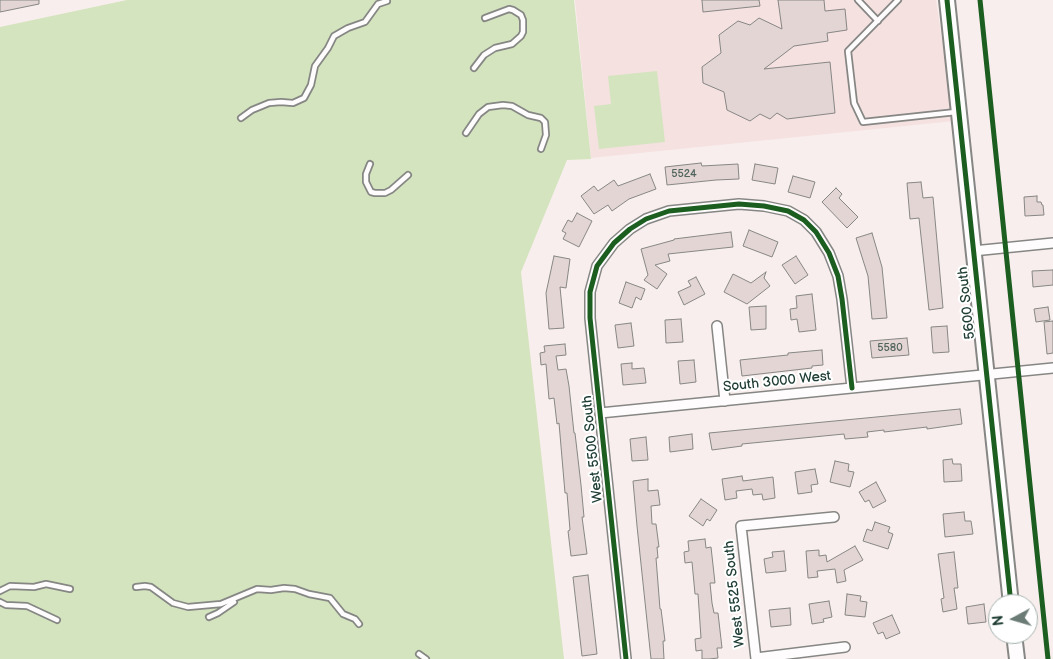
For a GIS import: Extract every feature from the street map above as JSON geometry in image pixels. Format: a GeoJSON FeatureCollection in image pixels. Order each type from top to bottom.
{"type":"FeatureCollection","features":[{"type":"Feature","properties":{"kind":"main road","name":"5600 South"},"geometry":{"type":"LineString","coordinates":[[947,0],[1010,594]]}},
{"type":"Feature","properties":{"kind":"main road"},"geometry":{"type":"LineString","coordinates":[[1015,644],[1017,659]]}},
{"type":"Feature","properties":{"kind":"street","name":"West 5500 South"},"geometry":{"type":"LineString","coordinates":[[626,659],[590,318],[590,292],[597,266],[614,243],[630,229],[646,219],[669,211],[739,204],[764,206],[788,211],[804,220],[816,232],[829,253],[838,276],[852,388]]}},
{"type":"Feature","properties":{"kind":"street"},"geometry":{"type":"LineString","coordinates":[[973,250],[1053,242]]}},
{"type":"Feature","properties":{"kind":"street"},"geometry":{"type":"LineString","coordinates":[[718,326],[725,401]]}},
{"type":"Feature","properties":{"kind":"street","name":"South 3000 West"},"geometry":{"type":"LineString","coordinates":[[600,413],[1053,368]]}},
{"type":"Feature","properties":{"kind":"street","name":"West 5525 South"},"geometry":{"type":"LineString","coordinates":[[756,658],[741,526],[834,517]]}},
{"type":"Feature","properties":{"kind":"street"},"geometry":{"type":"LineString","coordinates":[[756,658],[845,647]]}},
{"type":"Feature","properties":{"kind":"lane"},"geometry":{"type":"LineString","coordinates":[[858,0],[878,21]]}},
{"type":"Feature","properties":{"kind":"lane"},"geometry":{"type":"LineString","coordinates":[[898,0],[848,51],[854,102],[863,122],[958,112]]}},
{"type":"Feature","properties":{"kind":"lane"},"geometry":{"type":"LineString","coordinates":[[241,118],[252,110],[269,103],[293,104],[304,98],[311,85],[317,62],[327,50],[334,36],[348,28],[365,22],[378,4],[387,1]]}},
{"type":"Feature","properties":{"kind":"lane"},"geometry":{"type":"LineString","coordinates":[[474,68],[484,55],[495,48],[512,44],[523,32],[521,15],[513,10],[508,9],[485,18]]}},
{"type":"Feature","properties":{"kind":"lane"},"geometry":{"type":"LineString","coordinates":[[466,133],[479,114],[488,108],[503,104],[512,106],[528,115],[541,118],[545,122],[546,134],[541,149]]}},
{"type":"Feature","properties":{"kind":"lane"},"geometry":{"type":"LineString","coordinates":[[370,164],[366,174],[366,182],[371,192],[385,193],[408,175]]}},
{"type":"Feature","properties":{"kind":"lane"},"geometry":{"type":"LineString","coordinates":[[0,591],[10,586],[29,587],[46,584],[70,589]]}},
{"type":"Feature","properties":{"kind":"lane"},"geometry":{"type":"LineString","coordinates":[[136,587],[145,586],[152,588],[169,601],[183,607],[195,608],[216,605],[257,589],[295,589],[330,598],[343,614],[355,619],[359,624]]}},
{"type":"Feature","properties":{"kind":"lane"},"geometry":{"type":"LineString","coordinates":[[209,617],[220,612],[240,597]]}},
{"type":"Feature","properties":{"kind":"lane"},"geometry":{"type":"LineString","coordinates":[[0,602],[6,605],[27,606],[57,620]]}},
{"type":"Feature","properties":{"kind":"lane"},"geometry":{"type":"LineString","coordinates":[[216,605],[221,608],[220,612]]}},
{"type":"Feature","properties":{"kind":"lane"},"geometry":{"type":"LineString","coordinates":[[419,654],[426,659]]}},
{"type":"Feature","properties":{"kind":"shaded area"},"geometry":{"type":"Polygon","coordinates":[[[575,0],[936,0],[954,121],[591,158],[575,0]]]}},
{"type":"Feature","properties":{"kind":"green space"},"geometry":{"type":"Polygon","coordinates":[[[127,0],[574,0],[591,159],[567,160],[521,272],[564,659],[0,659],[0,27],[127,0]]]}},
{"type":"Feature","properties":{"kind":"green space"},"geometry":{"type":"Polygon","coordinates":[[[657,71],[665,142],[599,149],[594,106],[611,104],[608,76],[657,71]]]}},
{"type":"Feature","properties":{"kind":"building"},"geometry":{"type":"Polygon","coordinates":[[[0,0],[39,0],[39,4],[0,12],[0,0]]]}},
{"type":"Feature","properties":{"kind":"building"},"geometry":{"type":"Polygon","coordinates":[[[702,0],[759,0],[760,6],[703,12],[702,0]]]}},
{"type":"Feature","properties":{"kind":"building"},"geometry":{"type":"Polygon","coordinates":[[[778,0],[824,0],[825,11],[845,9],[847,30],[827,33],[828,41],[794,46],[764,69],[830,62],[835,113],[787,119],[777,113],[770,119],[760,114],[750,121],[727,110],[724,92],[703,83],[702,67],[721,53],[719,35],[738,21],[750,25],[759,18],[782,29],[778,0]]]}},
{"type":"Feature","properties":{"kind":"building"},"geometry":{"type":"Polygon","coordinates":[[[701,163],[702,166],[738,164],[739,179],[667,185],[665,167],[701,163]]]}},
{"type":"Feature","properties":{"kind":"building"},"geometry":{"type":"Polygon","coordinates":[[[755,164],[778,168],[775,184],[752,180],[755,164]]]}},
{"type":"Feature","properties":{"kind":"building"},"geometry":{"type":"Polygon","coordinates":[[[650,174],[656,189],[629,199],[612,211],[608,205],[594,214],[581,196],[594,186],[598,191],[614,180],[618,186],[650,174]]]}},
{"type":"Feature","properties":{"kind":"building"},"geometry":{"type":"Polygon","coordinates":[[[793,176],[815,182],[810,198],[788,192],[793,176]]]}},
{"type":"Feature","properties":{"kind":"building"},"geometry":{"type":"Polygon","coordinates":[[[921,182],[923,198],[933,197],[943,308],[929,310],[919,218],[910,219],[907,183],[921,182]]]}},
{"type":"Feature","properties":{"kind":"building"},"geometry":{"type":"Polygon","coordinates":[[[836,188],[842,194],[839,198],[858,217],[847,228],[822,202],[836,188]]]}},
{"type":"Feature","properties":{"kind":"building"},"geometry":{"type":"Polygon","coordinates":[[[1037,196],[1037,202],[1041,202],[1043,205],[1044,215],[1025,216],[1024,197],[1037,196]]]}},
{"type":"Feature","properties":{"kind":"building"},"geometry":{"type":"Polygon","coordinates":[[[577,213],[592,221],[579,247],[563,239],[566,233],[562,231],[568,220],[572,222],[577,213]]]}},
{"type":"Feature","properties":{"kind":"building"},"geometry":{"type":"Polygon","coordinates":[[[749,230],[778,242],[772,257],[743,246],[749,230]]]}},
{"type":"Feature","properties":{"kind":"building"},"geometry":{"type":"Polygon","coordinates":[[[731,232],[733,247],[668,254],[670,261],[655,265],[667,274],[657,289],[644,280],[648,275],[641,249],[674,239],[731,232]]]}},
{"type":"Feature","properties":{"kind":"building"},"geometry":{"type":"Polygon","coordinates":[[[872,233],[882,267],[887,318],[872,319],[868,276],[856,238],[872,233]]]}},
{"type":"Feature","properties":{"kind":"building"},"geometry":{"type":"Polygon","coordinates":[[[554,256],[570,259],[566,288],[560,287],[564,328],[549,329],[546,293],[554,256]]]}},
{"type":"Feature","properties":{"kind":"building"},"geometry":{"type":"Polygon","coordinates":[[[796,256],[808,275],[795,284],[782,265],[796,256]]]}},
{"type":"Feature","properties":{"kind":"building"},"geometry":{"type":"Polygon","coordinates":[[[1053,270],[1053,285],[1033,287],[1032,271],[1053,270]]]}},
{"type":"Feature","properties":{"kind":"building"},"geometry":{"type":"Polygon","coordinates":[[[766,272],[764,278],[770,286],[747,304],[724,292],[733,274],[751,283],[766,272]]]}},
{"type":"Feature","properties":{"kind":"building"},"geometry":{"type":"Polygon","coordinates":[[[696,277],[705,294],[684,305],[678,292],[691,286],[688,281],[696,277]]]}},
{"type":"Feature","properties":{"kind":"building"},"geometry":{"type":"Polygon","coordinates":[[[626,282],[645,289],[641,300],[636,297],[632,308],[619,303],[626,282]]]}},
{"type":"Feature","properties":{"kind":"building"},"geometry":{"type":"Polygon","coordinates":[[[812,294],[816,330],[799,332],[797,319],[791,320],[790,309],[797,308],[796,296],[812,294]]]}},
{"type":"Feature","properties":{"kind":"building"},"geometry":{"type":"Polygon","coordinates":[[[766,306],[766,329],[751,330],[749,307],[766,306]]]}},
{"type":"Feature","properties":{"kind":"building"},"geometry":{"type":"Polygon","coordinates":[[[1048,307],[1050,320],[1036,322],[1034,309],[1048,307]]]}},
{"type":"Feature","properties":{"kind":"building"},"geometry":{"type":"Polygon","coordinates":[[[681,319],[683,342],[666,343],[665,320],[681,319]]]}},
{"type":"Feature","properties":{"kind":"building"},"geometry":{"type":"Polygon","coordinates":[[[1053,321],[1053,353],[1047,354],[1044,322],[1053,321]]]}},
{"type":"Feature","properties":{"kind":"building"},"geometry":{"type":"Polygon","coordinates":[[[631,323],[634,346],[618,348],[615,325],[631,323]]]}},
{"type":"Feature","properties":{"kind":"building"},"geometry":{"type":"Polygon","coordinates":[[[947,326],[949,352],[933,353],[931,327],[947,326]]]}},
{"type":"Feature","properties":{"kind":"building"},"geometry":{"type":"Polygon","coordinates":[[[907,338],[909,355],[872,358],[870,341],[907,338]]]}},
{"type":"Feature","properties":{"kind":"building"},"geometry":{"type":"Polygon","coordinates":[[[565,344],[566,355],[556,356],[558,370],[566,369],[569,386],[587,554],[571,556],[567,493],[565,493],[559,423],[557,424],[554,398],[549,399],[546,364],[541,365],[540,353],[545,352],[544,346],[565,344]]]}},
{"type":"Feature","properties":{"kind":"building"},"geometry":{"type":"Polygon","coordinates":[[[822,350],[823,365],[742,376],[740,360],[822,350]]]}},
{"type":"Feature","properties":{"kind":"building"},"geometry":{"type":"Polygon","coordinates":[[[694,360],[696,382],[680,384],[678,361],[694,360]]]}},
{"type":"Feature","properties":{"kind":"building"},"geometry":{"type":"Polygon","coordinates":[[[632,363],[632,369],[644,368],[646,383],[623,385],[621,364],[632,363]]]}},
{"type":"Feature","properties":{"kind":"building"},"geometry":{"type":"Polygon","coordinates":[[[960,409],[962,424],[927,429],[927,427],[867,432],[868,437],[845,439],[844,434],[742,444],[742,446],[712,450],[709,433],[960,409]]]}},
{"type":"Feature","properties":{"kind":"building"},"geometry":{"type":"Polygon","coordinates":[[[692,434],[693,449],[670,452],[669,437],[692,434]]]}},
{"type":"Feature","properties":{"kind":"building"},"geometry":{"type":"Polygon","coordinates":[[[646,437],[648,460],[632,461],[630,439],[646,437]]]}},
{"type":"Feature","properties":{"kind":"building"},"geometry":{"type":"Polygon","coordinates":[[[952,459],[953,464],[961,464],[962,481],[944,482],[943,460],[952,459]]]}},
{"type":"Feature","properties":{"kind":"building"},"geometry":{"type":"Polygon","coordinates":[[[835,461],[849,464],[848,471],[854,472],[850,487],[830,482],[835,461]]]}},
{"type":"Feature","properties":{"kind":"building"},"geometry":{"type":"Polygon","coordinates":[[[815,469],[818,484],[811,485],[812,492],[798,494],[795,472],[815,469]]]}},
{"type":"Feature","properties":{"kind":"building"},"geometry":{"type":"Polygon","coordinates":[[[742,476],[743,481],[773,477],[775,498],[763,500],[762,494],[753,495],[752,489],[736,491],[737,498],[725,500],[722,479],[742,476]]]}},
{"type":"Feature","properties":{"kind":"building"},"geometry":{"type":"Polygon","coordinates":[[[648,479],[648,491],[658,490],[660,505],[651,506],[652,524],[656,524],[659,547],[657,547],[658,558],[656,558],[660,609],[665,641],[663,641],[664,659],[651,659],[633,481],[648,479]]]}},
{"type":"Feature","properties":{"kind":"building"},"geometry":{"type":"Polygon","coordinates":[[[876,482],[886,501],[873,508],[869,500],[865,502],[859,492],[876,482]]]}},
{"type":"Feature","properties":{"kind":"building"},"geometry":{"type":"Polygon","coordinates":[[[701,499],[717,510],[710,521],[707,519],[703,526],[689,516],[701,499]]]}},
{"type":"Feature","properties":{"kind":"building"},"geometry":{"type":"Polygon","coordinates":[[[964,512],[965,521],[971,521],[973,534],[945,537],[943,514],[964,512]]]}},
{"type":"Feature","properties":{"kind":"building"},"geometry":{"type":"Polygon","coordinates":[[[875,522],[890,527],[888,532],[893,534],[888,549],[863,541],[867,529],[872,531],[875,522]]]}},
{"type":"Feature","properties":{"kind":"building"},"geometry":{"type":"Polygon","coordinates":[[[705,539],[706,548],[711,547],[715,583],[710,583],[712,603],[714,613],[718,613],[722,648],[717,648],[718,658],[709,659],[702,659],[702,650],[696,651],[695,639],[701,638],[698,594],[695,594],[692,562],[685,563],[684,552],[689,551],[688,541],[705,539]]]}},
{"type":"Feature","properties":{"kind":"building"},"geometry":{"type":"Polygon","coordinates":[[[855,546],[863,560],[844,570],[846,581],[837,583],[835,569],[817,571],[818,577],[808,578],[806,551],[819,550],[819,556],[826,555],[827,562],[855,546]]]}},
{"type":"Feature","properties":{"kind":"building"},"geometry":{"type":"Polygon","coordinates":[[[784,551],[786,571],[766,573],[764,559],[773,557],[772,552],[784,551]]]}},
{"type":"Feature","properties":{"kind":"building"},"geometry":{"type":"Polygon","coordinates":[[[954,552],[958,588],[954,588],[957,609],[943,612],[941,599],[944,598],[938,554],[954,552]]]}},
{"type":"Feature","properties":{"kind":"building"},"geometry":{"type":"Polygon","coordinates":[[[588,575],[597,654],[582,656],[573,577],[588,575]]]}},
{"type":"Feature","properties":{"kind":"building"},"geometry":{"type":"Polygon","coordinates":[[[847,594],[861,596],[860,601],[867,602],[865,617],[845,615],[847,594]]]}},
{"type":"Feature","properties":{"kind":"building"},"geometry":{"type":"Polygon","coordinates":[[[829,601],[832,617],[823,619],[824,622],[812,624],[809,604],[829,601]]]}},
{"type":"Feature","properties":{"kind":"building"},"geometry":{"type":"Polygon","coordinates":[[[984,604],[986,622],[968,624],[966,607],[984,604]]]}},
{"type":"Feature","properties":{"kind":"building"},"geometry":{"type":"Polygon","coordinates":[[[790,608],[791,625],[771,627],[769,610],[790,608]]]}},
{"type":"Feature","properties":{"kind":"building"},"geometry":{"type":"Polygon","coordinates":[[[892,615],[900,633],[886,639],[883,632],[878,634],[873,623],[892,615]]]}},
{"type":"Feature","properties":{"kind":"cycle path"},"geometry":{"type":"LineString","coordinates":[[947,0],[1010,594]]}},
{"type":"Feature","properties":{"kind":"cycle path"},"geometry":{"type":"LineString","coordinates":[[980,0],[1048,659]]}},
{"type":"Feature","properties":{"kind":"cycle path"},"geometry":{"type":"LineString","coordinates":[[626,659],[590,318],[590,292],[597,266],[614,243],[630,229],[646,219],[669,211],[739,204],[764,206],[788,211],[804,220],[816,232],[829,253],[838,276],[852,388]]}}]}
